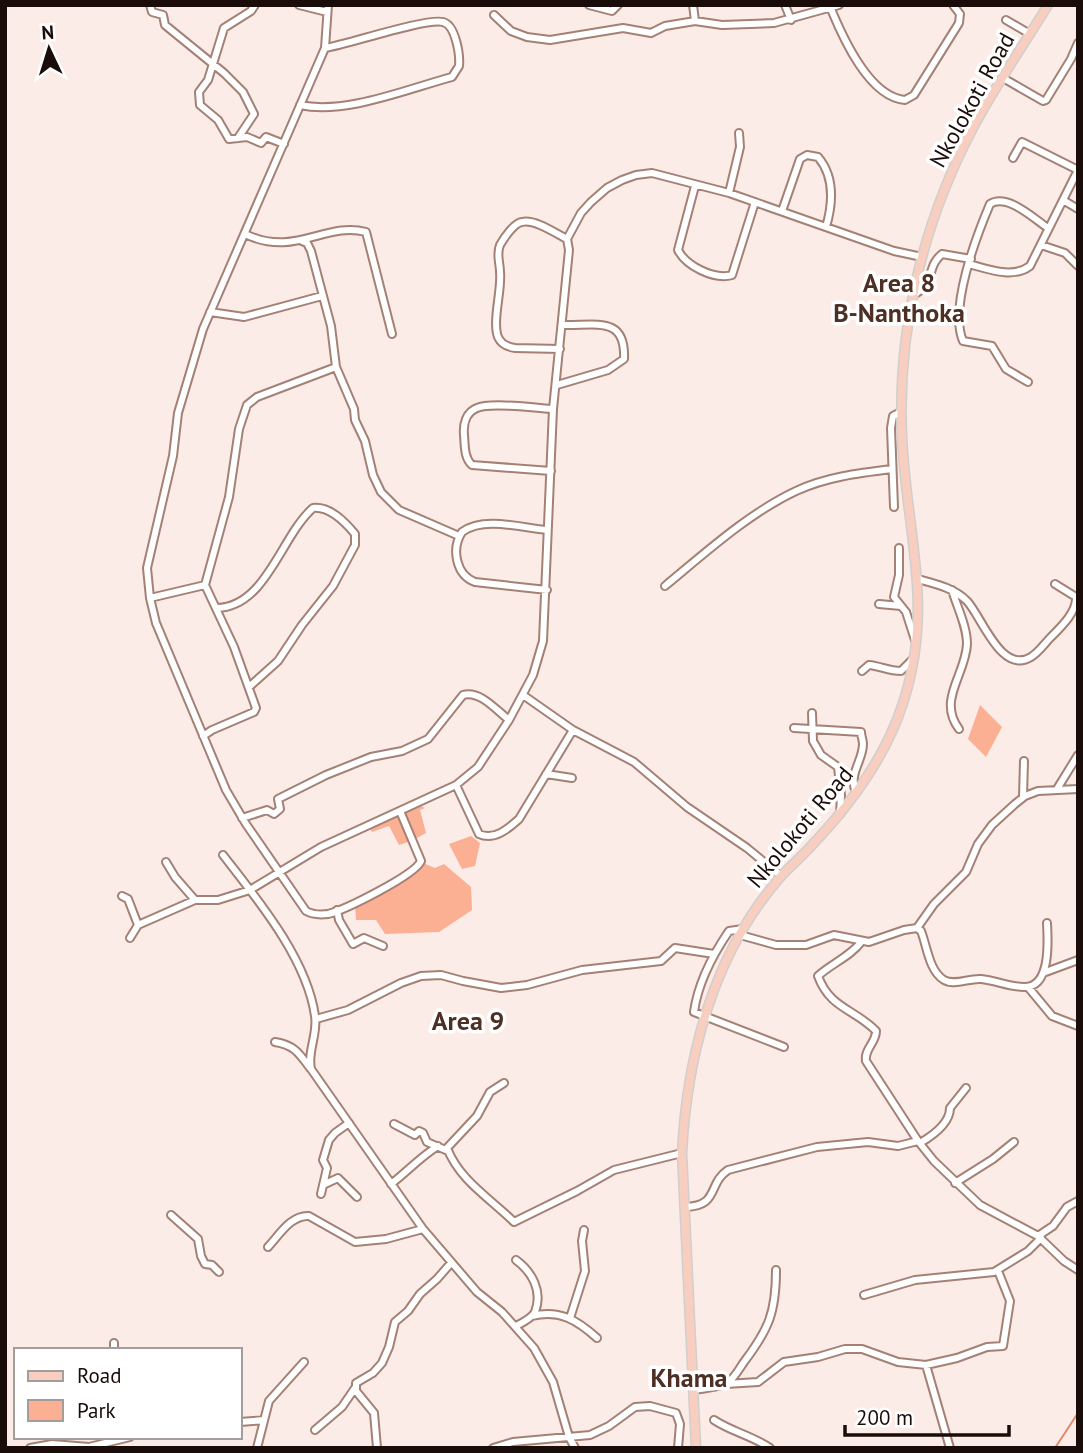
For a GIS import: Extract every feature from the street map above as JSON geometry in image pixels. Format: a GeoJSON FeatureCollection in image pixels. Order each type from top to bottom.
{"type":"FeatureCollection","features":[{"type":"Feature","properties":{"kind":"main road","name":"Nkolokoti Road"},"geometry":{"type":"LineString","coordinates":[[696,1444],[682,1153],[690,1072],[704,1017],[742,932],[781,876],[840,814],[866,779],[895,726],[911,678],[919,624],[918,579],[904,468],[901,412],[906,340],[913,295],[922,257],[959,156],[973,128],[1048,5]]}},
{"type":"Feature","properties":{"kind":"street"},"geometry":{"type":"LineString","coordinates":[[150,5],[152,12],[163,15],[164,25],[243,92],[254,114],[238,138]]}},
{"type":"Feature","properties":{"kind":"street"},"geometry":{"type":"LineString","coordinates":[[255,5],[251,11],[224,28],[208,80],[200,92],[200,104],[218,120],[229,139],[247,136],[261,143],[266,136],[284,144]]}},
{"type":"Feature","properties":{"kind":"street"},"geometry":{"type":"LineString","coordinates":[[299,5],[328,9],[325,48],[210,312],[178,413],[173,456],[148,559],[150,598],[156,623],[226,790],[298,901],[309,913],[325,914],[337,910],[406,877],[418,867],[421,862],[400,811]]}},
{"type":"Feature","properties":{"kind":"street"},"geometry":{"type":"LineString","coordinates":[[589,5],[612,10],[618,5]]}},
{"type":"Feature","properties":{"kind":"street"},"geometry":{"type":"LineString","coordinates":[[693,5],[695,21]]}},
{"type":"Feature","properties":{"kind":"street"},"geometry":{"type":"LineString","coordinates":[[785,5],[791,20]]}},
{"type":"Feature","properties":{"kind":"street"},"geometry":{"type":"LineString","coordinates":[[494,15],[511,31],[527,37],[550,40],[623,29],[651,33],[665,26],[695,21],[722,24],[775,23],[839,5]]}},
{"type":"Feature","properties":{"kind":"street"},"geometry":{"type":"LineString","coordinates":[[831,9],[854,56],[875,85],[895,98],[905,100],[914,95],[959,23],[960,14],[953,5]]}},
{"type":"Feature","properties":{"kind":"street"},"geometry":{"type":"LineString","coordinates":[[1006,20],[1030,34]]}},
{"type":"Feature","properties":{"kind":"street"},"geometry":{"type":"LineString","coordinates":[[300,105],[328,108],[349,105],[452,77],[460,66],[452,31],[448,24],[442,22],[417,25],[325,48]]}},
{"type":"Feature","properties":{"kind":"street"},"geometry":{"type":"LineString","coordinates":[[1003,78],[1046,100],[1056,87],[1078,43]]}},
{"type":"Feature","properties":{"kind":"street"},"geometry":{"type":"LineString","coordinates":[[729,193],[740,147],[739,132]]}},
{"type":"Feature","properties":{"kind":"street"},"geometry":{"type":"LineString","coordinates":[[913,295],[927,285],[935,262],[942,254],[1001,272],[1019,272],[1030,266],[1078,170],[1022,142],[1013,159]]}},
{"type":"Feature","properties":{"kind":"street"},"geometry":{"type":"LineString","coordinates":[[782,211],[800,159],[813,155],[825,164],[832,195],[832,208],[826,227]]}},
{"type":"Feature","properties":{"kind":"street"},"geometry":{"type":"LineString","coordinates":[[130,938],[138,925],[195,900],[218,900],[250,890],[321,847],[456,785],[478,767],[509,720],[540,658],[547,590],[553,409],[563,325],[569,250],[567,239],[581,213],[607,188],[636,174],[652,173],[729,193],[894,251],[922,257]]}},
{"type":"Feature","properties":{"kind":"street"},"geometry":{"type":"LineString","coordinates":[[695,186],[678,250],[685,261],[719,276],[732,275],[755,202]]}},
{"type":"Feature","properties":{"kind":"street"},"geometry":{"type":"LineString","coordinates":[[1063,200],[1078,209]]}},
{"type":"Feature","properties":{"kind":"street"},"geometry":{"type":"LineString","coordinates":[[1028,382],[1006,369],[992,346],[964,341],[959,321],[970,261],[990,204],[1006,201],[1048,228]]}},
{"type":"Feature","properties":{"kind":"street"},"geometry":{"type":"LineString","coordinates":[[560,349],[515,348],[499,339],[496,328],[501,274],[498,254],[500,245],[520,222],[533,223],[567,239]]}},
{"type":"Feature","properties":{"kind":"street"},"geometry":{"type":"LineString","coordinates":[[245,234],[273,243],[302,241],[335,232],[366,232],[392,334]]}},
{"type":"Feature","properties":{"kind":"street"},"geometry":{"type":"LineString","coordinates":[[302,241],[307,243],[311,251],[331,326],[336,367],[354,409],[355,420],[365,441],[373,475],[381,492],[399,510],[459,536]]}},
{"type":"Feature","properties":{"kind":"street"},"geometry":{"type":"LineString","coordinates":[[1041,245],[1065,253],[1078,266]]}},
{"type":"Feature","properties":{"kind":"street"},"geometry":{"type":"LineString","coordinates":[[210,312],[244,317],[322,296]]}},
{"type":"Feature","properties":{"kind":"street"},"geometry":{"type":"LineString","coordinates":[[557,385],[608,370],[624,359],[621,335],[617,329],[563,325]]}},
{"type":"Feature","properties":{"kind":"street"},"geometry":{"type":"LineString","coordinates":[[203,736],[254,712],[256,703],[205,585],[229,497],[239,429],[247,405],[257,397],[336,367]]}},
{"type":"Feature","properties":{"kind":"street"},"geometry":{"type":"LineString","coordinates":[[551,471],[472,465],[466,457],[464,429],[472,411],[484,406],[553,409]]}},
{"type":"Feature","properties":{"kind":"street"},"geometry":{"type":"LineString","coordinates":[[894,507],[891,470],[893,416],[901,412]]}},
{"type":"Feature","properties":{"kind":"street"},"geometry":{"type":"LineString","coordinates":[[665,586],[740,523],[798,490],[848,475],[891,470]]}},
{"type":"Feature","properties":{"kind":"street"},"geometry":{"type":"LineString","coordinates":[[217,608],[232,604],[255,590],[313,508],[322,508],[337,516],[355,534],[355,545],[333,586],[278,661],[249,687]]}},
{"type":"Feature","properties":{"kind":"street"},"geometry":{"type":"LineString","coordinates":[[547,530],[483,525],[467,529],[459,536],[456,550],[458,567],[467,579],[547,590]]}},
{"type":"Feature","properties":{"kind":"street"},"geometry":{"type":"LineString","coordinates":[[899,548],[899,575],[894,597],[906,612],[916,645]]}},
{"type":"Feature","properties":{"kind":"street"},"geometry":{"type":"LineString","coordinates":[[918,579],[952,590],[969,603],[999,651],[1013,658],[1026,659],[1036,653],[1065,622],[1077,601],[1073,594],[1055,584]]}},
{"type":"Feature","properties":{"kind":"street"},"geometry":{"type":"LineString","coordinates":[[150,598],[205,585]]}},
{"type":"Feature","properties":{"kind":"street"},"geometry":{"type":"LineString","coordinates":[[952,590],[966,634],[966,654],[950,708],[952,718],[959,729]]}},
{"type":"Feature","properties":{"kind":"street"},"geometry":{"type":"LineString","coordinates":[[880,604],[901,606]]}},
{"type":"Feature","properties":{"kind":"street"},"geometry":{"type":"LineString","coordinates":[[862,671],[869,665],[901,671],[914,658]]}},
{"type":"Feature","properties":{"kind":"street"},"geometry":{"type":"LineString","coordinates":[[242,818],[267,810],[274,814],[280,809],[278,799],[326,775],[371,757],[402,751],[428,739],[463,695],[469,693],[479,696],[509,720]]}},
{"type":"Feature","properties":{"kind":"street"},"geometry":{"type":"LineString","coordinates":[[523,695],[573,730],[634,762],[687,807],[747,848],[781,876]]}},
{"type":"Feature","properties":{"kind":"street"},"geometry":{"type":"LineString","coordinates":[[812,713],[813,741],[821,755],[838,767],[840,814]]}},
{"type":"Feature","properties":{"kind":"street"},"geometry":{"type":"LineString","coordinates":[[794,727],[860,732],[863,746],[855,769],[853,785],[856,792]]}},
{"type":"Feature","properties":{"kind":"street"},"geometry":{"type":"LineString","coordinates":[[456,785],[479,834],[485,837],[506,830],[519,819],[573,730]]}},
{"type":"Feature","properties":{"kind":"street"},"geometry":{"type":"LineString","coordinates":[[1056,789],[1078,755]]}},
{"type":"Feature","properties":{"kind":"street"},"geometry":{"type":"LineString","coordinates":[[1023,797],[1024,761]]}},
{"type":"Feature","properties":{"kind":"street"},"geometry":{"type":"LineString","coordinates":[[546,774],[572,778]]}},
{"type":"Feature","properties":{"kind":"street"},"geometry":{"type":"LineString","coordinates":[[784,1047],[695,1014],[704,974],[729,931],[742,932],[776,945],[807,945],[834,934],[869,942],[918,928],[946,890],[966,872],[978,844],[992,825],[1023,797],[1038,790],[1078,789]]}},
{"type":"Feature","properties":{"kind":"street"},"geometry":{"type":"LineString","coordinates":[[223,855],[250,890],[304,975],[316,1019],[311,1069]]}},
{"type":"Feature","properties":{"kind":"street"},"geometry":{"type":"LineString","coordinates":[[166,862],[195,900]]}},
{"type":"Feature","properties":{"kind":"street"},"geometry":{"type":"LineString","coordinates":[[121,895],[128,899],[138,925]]}},
{"type":"Feature","properties":{"kind":"street"},"geometry":{"type":"LineString","coordinates":[[337,910],[339,920],[353,944],[363,938],[383,946]]}},
{"type":"Feature","properties":{"kind":"street"},"geometry":{"type":"LineString","coordinates":[[918,928],[941,979],[951,982],[982,979],[1028,987],[1043,973],[1046,964],[1047,923]]}},
{"type":"Feature","properties":{"kind":"street"},"geometry":{"type":"LineString","coordinates":[[862,942],[854,952],[841,958],[818,976],[822,989],[836,1004],[876,1031],[866,1052],[866,1061],[919,1142],[955,1183],[980,1205],[1040,1237],[1065,1261],[1078,1269]]}},
{"type":"Feature","properties":{"kind":"street"},"geometry":{"type":"LineString","coordinates":[[316,1019],[348,1010],[401,982],[421,976],[441,975],[501,988],[527,985],[582,970],[661,961],[675,948],[714,954]]}},
{"type":"Feature","properties":{"kind":"street"},"geometry":{"type":"LineString","coordinates":[[1043,973],[1078,960]]}},
{"type":"Feature","properties":{"kind":"street"},"geometry":{"type":"LineString","coordinates":[[1028,987],[1040,1004],[1056,1019],[1078,1026]]}},
{"type":"Feature","properties":{"kind":"street"},"geometry":{"type":"LineString","coordinates":[[275,1042],[298,1049],[424,1229],[477,1292],[516,1326],[534,1348],[553,1382],[569,1437],[575,1448]]}},
{"type":"Feature","properties":{"kind":"street"},"geometry":{"type":"LineString","coordinates":[[448,1151],[448,1146],[482,1109],[490,1092],[504,1083]]}},
{"type":"Feature","properties":{"kind":"street"},"geometry":{"type":"LineString","coordinates":[[685,1207],[706,1203],[723,1173],[769,1157],[817,1147],[868,1142],[898,1146],[919,1142],[944,1124],[950,1108],[967,1088]]}},
{"type":"Feature","properties":{"kind":"street"},"geometry":{"type":"LineString","coordinates":[[321,1194],[327,1168],[323,1160],[329,1140],[349,1123]]}},
{"type":"Feature","properties":{"kind":"street"},"geometry":{"type":"LineString","coordinates":[[394,1124],[415,1135],[419,1131],[423,1133],[426,1142],[448,1151],[461,1173],[481,1195],[517,1222],[614,1170],[682,1153]]}},
{"type":"Feature","properties":{"kind":"street"},"geometry":{"type":"LineString","coordinates":[[955,1183],[1014,1142]]}},
{"type":"Feature","properties":{"kind":"street"},"geometry":{"type":"LineString","coordinates":[[391,1184],[414,1167],[423,1155],[438,1146]]}},
{"type":"Feature","properties":{"kind":"street"},"geometry":{"type":"LineString","coordinates":[[323,1185],[338,1178],[357,1198]]}},
{"type":"Feature","properties":{"kind":"street"},"geometry":{"type":"LineString","coordinates":[[864,1295],[915,1280],[982,1275],[998,1271],[1028,1251],[1053,1226],[1067,1207],[1078,1201]]}},
{"type":"Feature","properties":{"kind":"street"},"geometry":{"type":"LineString","coordinates":[[171,1215],[198,1239],[205,1264],[212,1265],[219,1272]]}},
{"type":"Feature","properties":{"kind":"street"},"geometry":{"type":"LineString","coordinates":[[268,1247],[290,1223],[302,1216],[309,1216],[355,1242],[386,1239],[424,1229]]}},
{"type":"Feature","properties":{"kind":"street"},"geometry":{"type":"LineString","coordinates":[[570,1318],[585,1271],[582,1241],[584,1230]]}},
{"type":"Feature","properties":{"kind":"street"},"geometry":{"type":"LineString","coordinates":[[516,1260],[535,1281],[535,1311],[532,1316]]}},
{"type":"Feature","properties":{"kind":"street"},"geometry":{"type":"LineString","coordinates":[[315,1430],[342,1407],[356,1383],[373,1373],[382,1363],[395,1322],[451,1263]]}},
{"type":"Feature","properties":{"kind":"street"},"geometry":{"type":"LineString","coordinates":[[726,1384],[767,1329],[776,1294],[776,1270]]}},
{"type":"Feature","properties":{"kind":"street"},"geometry":{"type":"LineString","coordinates":[[694,1390],[758,1382],[784,1362],[818,1357],[845,1349],[862,1349],[898,1363],[926,1365],[987,1347],[1005,1345],[1010,1301],[998,1271]]}},
{"type":"Feature","properties":{"kind":"street"},"geometry":{"type":"LineString","coordinates":[[516,1326],[532,1316],[545,1313],[570,1318],[597,1338]]}},
{"type":"Feature","properties":{"kind":"street"},"geometry":{"type":"LineString","coordinates":[[257,1448],[269,1401],[304,1362]]}},
{"type":"Feature","properties":{"kind":"street"},"geometry":{"type":"LineString","coordinates":[[926,1365],[950,1448]]}},
{"type":"Feature","properties":{"kind":"street"},"geometry":{"type":"LineString","coordinates":[[355,1388],[374,1413],[377,1448]]}},
{"type":"Feature","properties":{"kind":"street"},"geometry":{"type":"LineString","coordinates":[[493,1448],[513,1442],[590,1435],[609,1426],[629,1409],[641,1406],[676,1413],[680,1424],[678,1444],[696,1444]]}},
{"type":"Feature","properties":{"kind":"street"},"geometry":{"type":"LineString","coordinates":[[242,1422],[264,1420]]}},
{"type":"Feature","properties":{"kind":"street"},"geometry":{"type":"LineString","coordinates":[[714,1420],[731,1432],[754,1437],[770,1448]]}},
{"type":"Feature","properties":{"kind":"street"},"geometry":{"type":"LineString","coordinates":[[30,1448],[52,1444],[89,1447],[123,1439]]}},
{"type":"Feature","properties":{"kind":"green space"},"geometry":{"type":"Polygon","coordinates":[[[980,705],[1002,727],[986,757],[968,739],[980,705]]]}},
{"type":"Feature","properties":{"kind":"green space"},"geometry":{"type":"Polygon","coordinates":[[[419,805],[425,808],[420,810],[426,833],[415,839],[403,812],[419,805]]]}},
{"type":"Feature","properties":{"kind":"green space"},"geometry":{"type":"Polygon","coordinates":[[[398,814],[411,841],[399,845],[389,826],[372,832],[369,827],[398,814]]]}},
{"type":"Feature","properties":{"kind":"green space"},"geometry":{"type":"Polygon","coordinates":[[[471,836],[480,843],[475,866],[462,869],[449,844],[471,836]]]}},
{"type":"Feature","properties":{"kind":"green space"},"geometry":{"type":"Polygon","coordinates":[[[423,863],[435,868],[444,864],[471,887],[472,910],[439,932],[385,934],[376,920],[356,920],[355,904],[408,879],[423,863]]]}},
{"type":"Feature","properties":{"kind":"waterway"},"geometry":{"type":"LineString","coordinates":[[1055,1448],[1078,1413]]}},
{"type":"Feature","properties":{"kind":"district","name":"Area 8 B-Nanthoka"},"geometry":{"type":"Point","coordinates":[899,298]}},
{"type":"Feature","properties":{"kind":"district","name":"Area 9"},"geometry":{"type":"Point","coordinates":[468,1021]}},
{"type":"Feature","properties":{"kind":"district","name":"Khama"},"geometry":{"type":"Point","coordinates":[689,1378]}}]}
